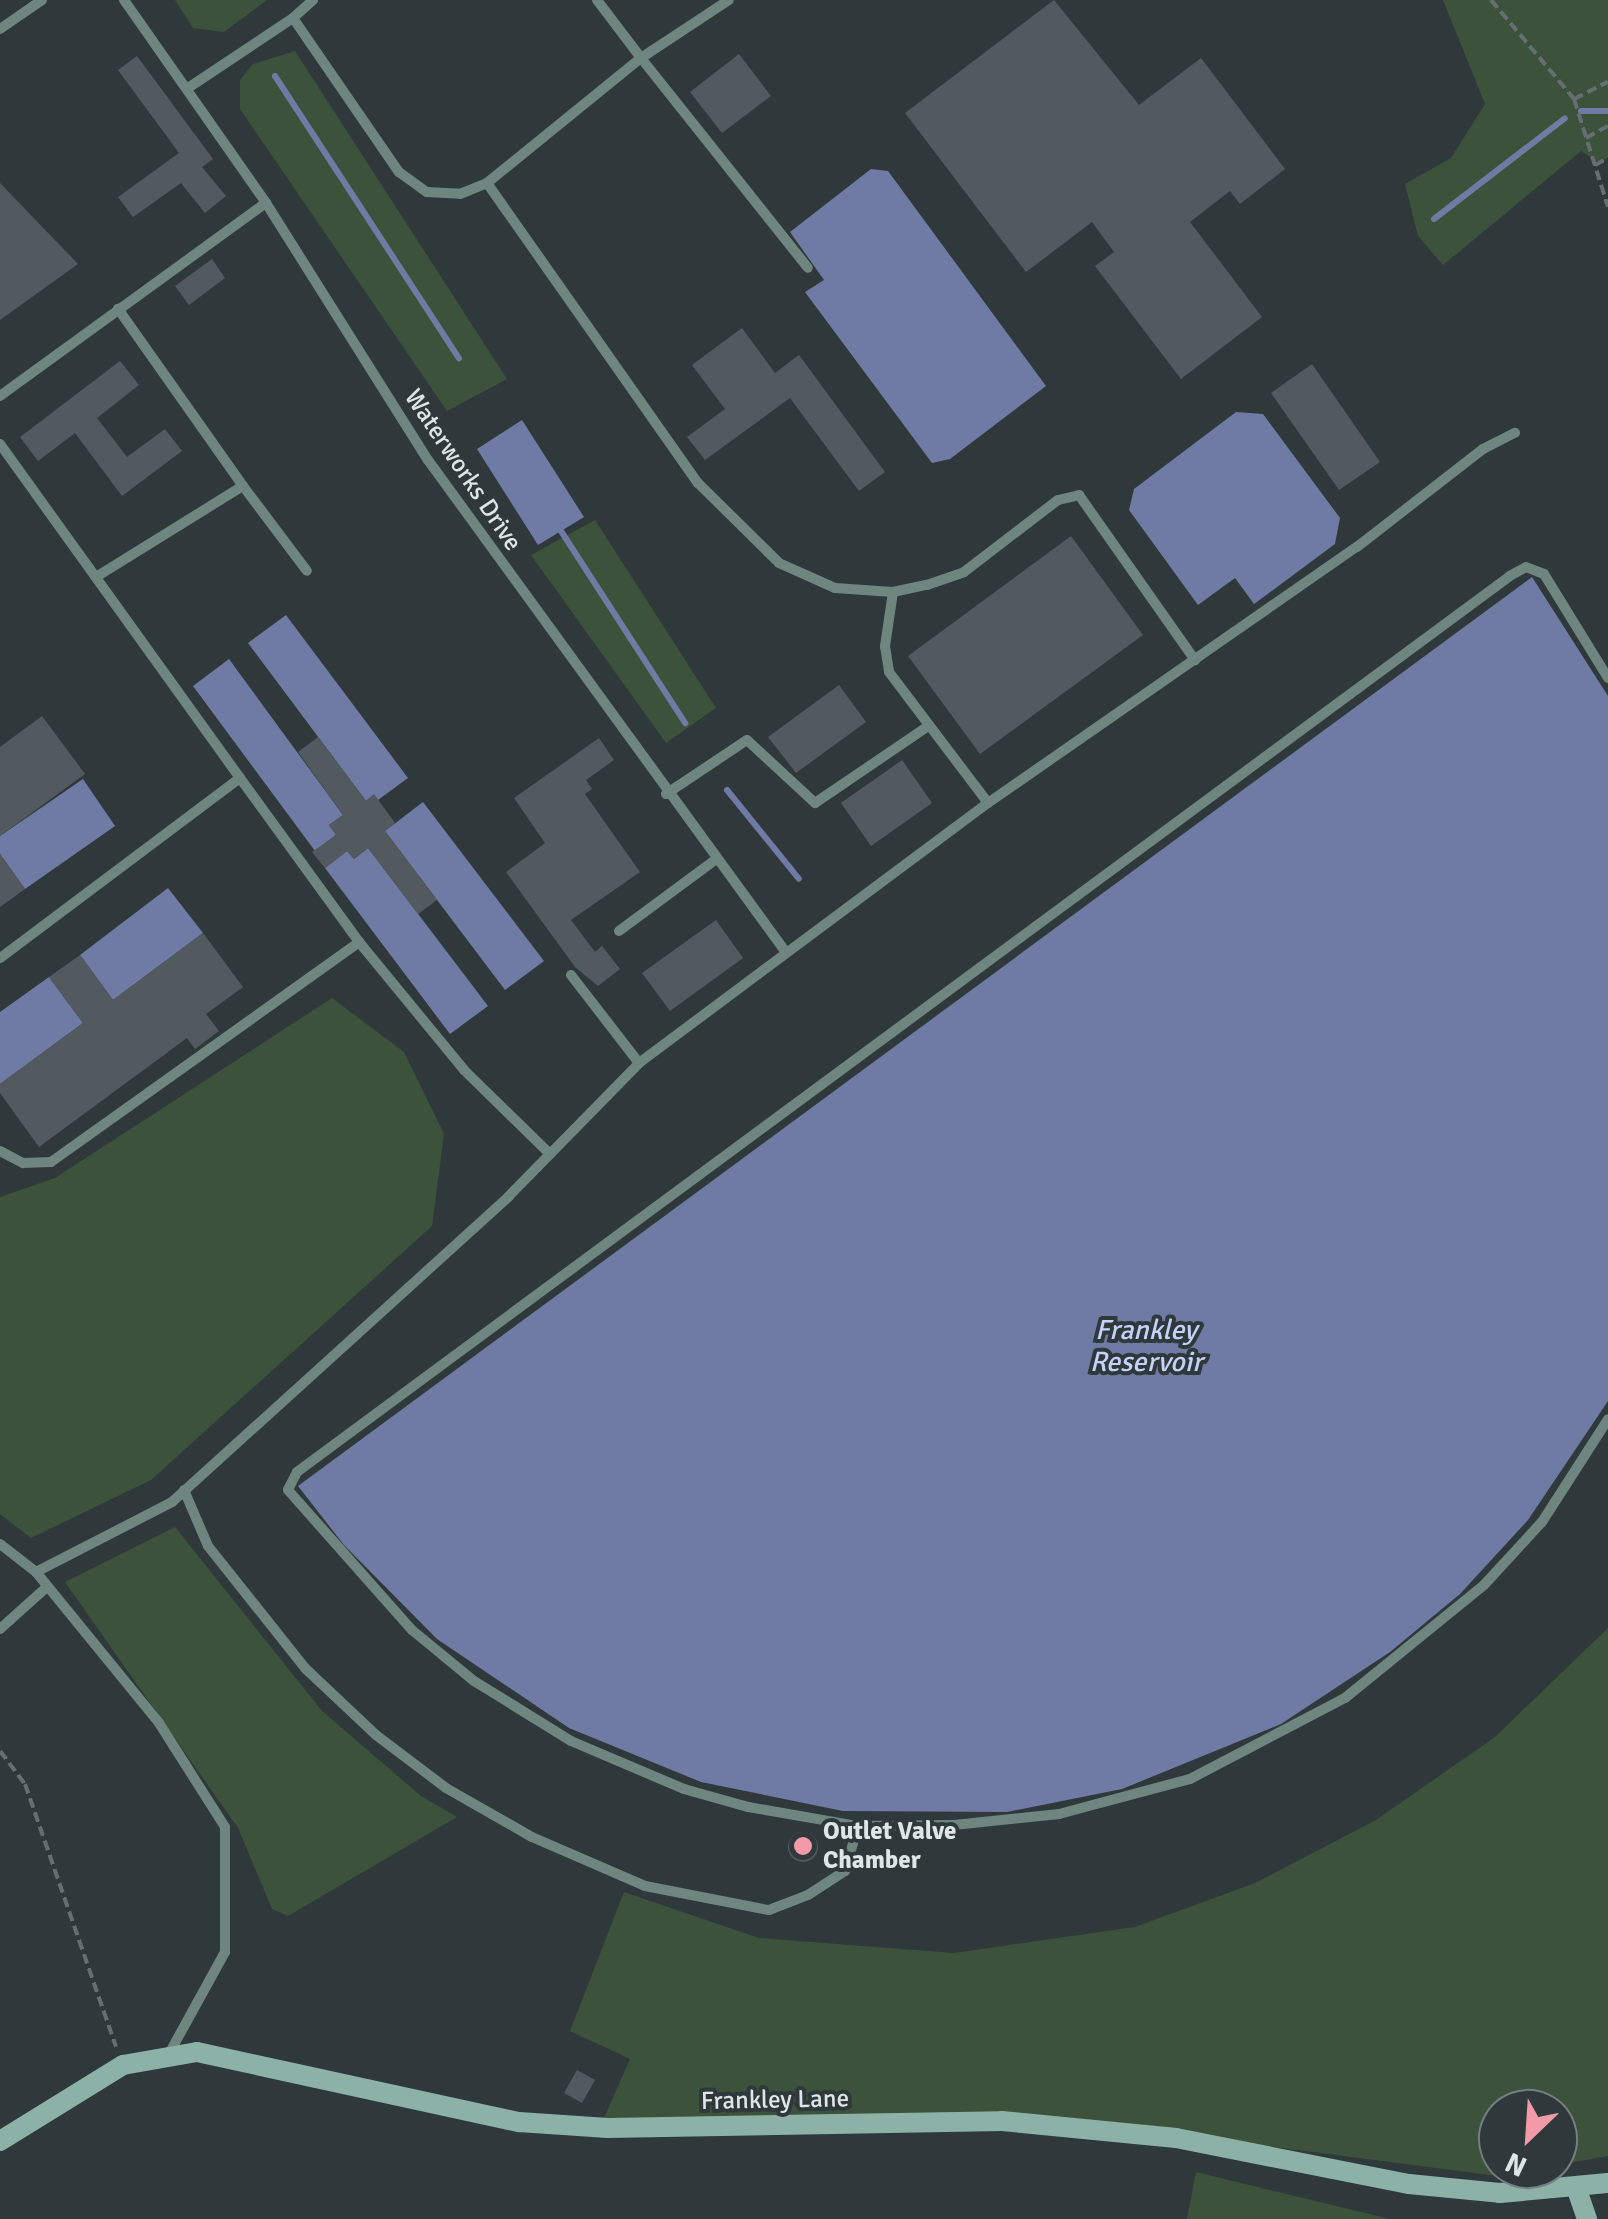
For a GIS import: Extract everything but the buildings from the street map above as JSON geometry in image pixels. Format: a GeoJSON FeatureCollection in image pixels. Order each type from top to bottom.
{"type":"FeatureCollection","features":[{"type":"Feature","properties":{"kind":"street","name":"Frankley Lane"},"geometry":{"type":"LineString","coordinates":[[0,2141],[123,2065],[169,2054],[300,2070],[519,2122],[608,2128],[1020,2122],[1176,2138],[1409,2184],[1500,2193],[1551,2189]]}},
{"type":"Feature","properties":{"kind":"street","name":"Frankley Lane"},"geometry":{"type":"LineString","coordinates":[[1578,2187],[1608,2183]]}},
{"type":"Feature","properties":{"kind":"street"},"geometry":{"type":"LineString","coordinates":[[1577,2189],[1587,2219]]}},
{"type":"Feature","properties":{"kind":"lane"},"geometry":{"type":"LineString","coordinates":[[0,29],[42,0]]}},
{"type":"Feature","properties":{"kind":"lane","name":"Waterworks Drive"},"geometry":{"type":"LineString","coordinates":[[124,0],[266,203],[428,460],[666,794],[785,952]]}},
{"type":"Feature","properties":{"kind":"lane"},"geometry":{"type":"LineString","coordinates":[[188,88],[293,18],[313,0]]}},
{"type":"Feature","properties":{"kind":"lane"},"geometry":{"type":"LineString","coordinates":[[597,0],[808,268]]}},
{"type":"Feature","properties":{"kind":"lane"},"geometry":{"type":"LineString","coordinates":[[293,18],[399,172],[427,192],[460,194],[487,183],[640,58],[730,0]]}},
{"type":"Feature","properties":{"kind":"lane"},"geometry":{"type":"LineString","coordinates":[[487,183],[698,483],[746,536],[779,562],[835,588],[893,592],[949,580],[1058,500],[1078,495],[1195,660]]}},
{"type":"Feature","properties":{"kind":"lane"},"geometry":{"type":"LineString","coordinates":[[0,396],[266,203]]}},
{"type":"Feature","properties":{"kind":"lane"},"geometry":{"type":"LineString","coordinates":[[118,309],[306,571]]}},
{"type":"Feature","properties":{"kind":"lane"},"geometry":{"type":"LineString","coordinates":[[36,1572],[184,1490],[550,1154],[639,1063],[988,803],[1195,660],[1483,450],[1515,433]]}},
{"type":"Feature","properties":{"kind":"lane"},"geometry":{"type":"LineString","coordinates":[[0,444],[359,942],[464,1070],[550,1154]]}},
{"type":"Feature","properties":{"kind":"lane"},"geometry":{"type":"LineString","coordinates":[[96,577],[243,486]]}},
{"type":"Feature","properties":{"kind":"lane"},"geometry":{"type":"LineString","coordinates":[[1608,678],[1544,574],[1526,567],[1510,576],[290,1477],[295,1501],[382,1601],[503,1701],[571,1740],[684,1789],[858,1826],[1059,1814],[1190,1779],[1287,1734],[1423,1641],[1484,1585],[1542,1522],[1608,1418]]}},
{"type":"Feature","properties":{"kind":"lane"},"geometry":{"type":"LineString","coordinates":[[893,592],[885,646],[889,672],[988,803]]}},
{"type":"Feature","properties":{"kind":"lane"},"geometry":{"type":"LineString","coordinates":[[666,794],[746,740],[815,804],[927,726]]}},
{"type":"Feature","properties":{"kind":"lane"},"geometry":{"type":"LineString","coordinates":[[0,958],[240,778]]}},
{"type":"Feature","properties":{"kind":"lane"},"geometry":{"type":"LineString","coordinates":[[619,930],[716,860]]}},
{"type":"Feature","properties":{"kind":"lane"},"geometry":{"type":"LineString","coordinates":[[0,1151],[23,1163],[52,1162],[359,942]]}},
{"type":"Feature","properties":{"kind":"lane"},"geometry":{"type":"LineString","coordinates":[[571,975],[639,1063]]}},
{"type":"Feature","properties":{"kind":"lane"},"geometry":{"type":"LineString","coordinates":[[184,1490],[208,1546],[306,1669],[376,1736],[446,1788],[532,1838],[645,1886],[768,1910],[808,1896],[845,1870],[858,1826]]}},
{"type":"Feature","properties":{"kind":"lane"},"geometry":{"type":"LineString","coordinates":[[0,1544],[36,1572],[159,1724],[226,1828],[225,1952],[169,2054]]}},
{"type":"Feature","properties":{"kind":"lane"},"geometry":{"type":"LineString","coordinates":[[0,1630],[48,1586]]}},
{"type":"Feature","properties":{"kind":"path"},"geometry":{"type":"LineString","coordinates":[[1491,0],[1574,100],[1608,207]]}},
{"type":"Feature","properties":{"kind":"path"},"geometry":{"type":"LineString","coordinates":[[1574,100],[1608,82]]}},
{"type":"Feature","properties":{"kind":"path"},"geometry":{"type":"LineString","coordinates":[[1586,138],[1608,126]]}},
{"type":"Feature","properties":{"kind":"path"},"geometry":{"type":"LineString","coordinates":[[1594,165],[1608,158]]}},
{"type":"Feature","properties":{"kind":"path"},"geometry":{"type":"LineString","coordinates":[[0,1750],[25,1784],[123,2065]]}},
{"type":"Feature","properties":{"kind":"green space"},"geometry":{"type":"Polygon","coordinates":[[[175,0],[267,0],[224,32],[193,28],[175,0]]]}},
{"type":"Feature","properties":{"kind":"green space"},"geometry":{"type":"Polygon","coordinates":[[[1443,0],[1608,0],[1608,157],[1600,163],[1581,151],[1443,265],[1418,236],[1405,184],[1451,158],[1485,104],[1443,0]]]}},
{"type":"Feature","properties":{"kind":"green space"},"geometry":{"type":"Polygon","coordinates":[[[295,51],[507,379],[447,411],[240,109],[240,80],[253,64],[295,51]]]}},
{"type":"Feature","properties":{"kind":"green space"},"geometry":{"type":"Polygon","coordinates":[[[595,520],[716,708],[666,743],[531,555],[595,520]]]}},
{"type":"Feature","properties":{"kind":"green space"},"geometry":{"type":"Polygon","coordinates":[[[332,998],[404,1052],[444,1134],[432,1226],[151,1480],[31,1538],[0,1514],[0,1197],[55,1178],[332,998]]]}},
{"type":"Feature","properties":{"kind":"green space"},"geometry":{"type":"Polygon","coordinates":[[[175,1527],[322,1711],[421,1796],[457,1817],[288,1916],[272,1909],[238,1828],[65,1582],[175,1527]]]}},
{"type":"Feature","properties":{"kind":"green space"},"geometry":{"type":"Polygon","coordinates":[[[1608,1628],[1608,2156],[1578,2161],[1578,2089],[1478,2089],[1478,2173],[1004,2112],[623,2123],[604,2118],[630,2059],[570,2031],[624,1892],[759,1938],[954,1953],[1135,1927],[1255,1883],[1376,1820],[1495,1737],[1608,1628]]]}},
{"type":"Feature","properties":{"kind":"green space"},"geometry":{"type":"Polygon","coordinates":[[[1196,2172],[1390,2219],[1187,2219],[1196,2172]]]}},
{"type":"Feature","properties":{"kind":"water"},"geometry":{"type":"Polygon","coordinates":[[[871,169],[888,171],[1046,386],[950,459],[932,463],[805,292],[824,280],[790,232],[871,169]]]}},
{"type":"Feature","properties":{"kind":"water"},"geometry":{"type":"Polygon","coordinates":[[[1236,412],[1263,414],[1340,518],[1335,544],[1254,604],[1235,578],[1198,605],[1129,510],[1134,489],[1236,412]]]}},
{"type":"Feature","properties":{"kind":"water"},"geometry":{"type":"Polygon","coordinates":[[[522,420],[584,517],[538,545],[477,449],[522,420]]]}},
{"type":"Feature","properties":{"kind":"water","name":"Frankley Reservoir"},"geometry":{"type":"Polygon","coordinates":[[[1532,577],[1608,696],[1608,1401],[1528,1520],[1460,1594],[1390,1652],[1281,1724],[1122,1789],[1007,1812],[843,1811],[701,1782],[569,1728],[437,1639],[344,1545],[298,1486],[1532,577]]]}},
{"type":"Feature","properties":{"kind":"water"},"geometry":{"type":"Polygon","coordinates":[[[286,615],[408,778],[378,800],[374,795],[366,801],[248,643],[286,615]]]}},
{"type":"Feature","properties":{"kind":"water"},"geometry":{"type":"Polygon","coordinates":[[[229,659],[343,815],[329,825],[336,835],[315,851],[193,686],[229,659]]]}},
{"type":"Feature","properties":{"kind":"water"},"geometry":{"type":"Polygon","coordinates":[[[83,779],[115,826],[25,889],[0,854],[0,836],[83,779]]]}},
{"type":"Feature","properties":{"kind":"water"},"geometry":{"type":"Polygon","coordinates":[[[423,802],[544,961],[505,990],[385,831],[423,802]]]}},
{"type":"Feature","properties":{"kind":"water"},"geometry":{"type":"Polygon","coordinates":[[[368,848],[488,1006],[450,1034],[325,868],[347,851],[354,859],[368,848]]]}},
{"type":"Feature","properties":{"kind":"water"},"geometry":{"type":"Polygon","coordinates":[[[168,888],[203,933],[113,1000],[80,955],[168,888]]]}},
{"type":"Feature","properties":{"kind":"water"},"geometry":{"type":"Polygon","coordinates":[[[49,977],[83,1023],[0,1084],[0,1012],[49,977]]]}},
{"type":"Feature","properties":{"kind":"waterway"},"geometry":{"type":"LineString","coordinates":[[275,76],[459,358]]}},
{"type":"Feature","properties":{"kind":"waterway"},"geometry":{"type":"LineString","coordinates":[[1581,111],[1608,111]]}},
{"type":"Feature","properties":{"kind":"waterway"},"geometry":{"type":"LineString","coordinates":[[1434,219],[1565,118]]}},
{"type":"Feature","properties":{"kind":"waterway"},"geometry":{"type":"LineString","coordinates":[[561,531],[685,723]]}},
{"type":"Feature","properties":{"kind":"waterway"},"geometry":{"type":"LineString","coordinates":[[727,790],[799,879]]}},
{"type":"Feature","properties":{"kind":"place","name":"Outlet Valve Chamber"},"geometry":{"type":"Point","coordinates":[803,1846]}}]}
